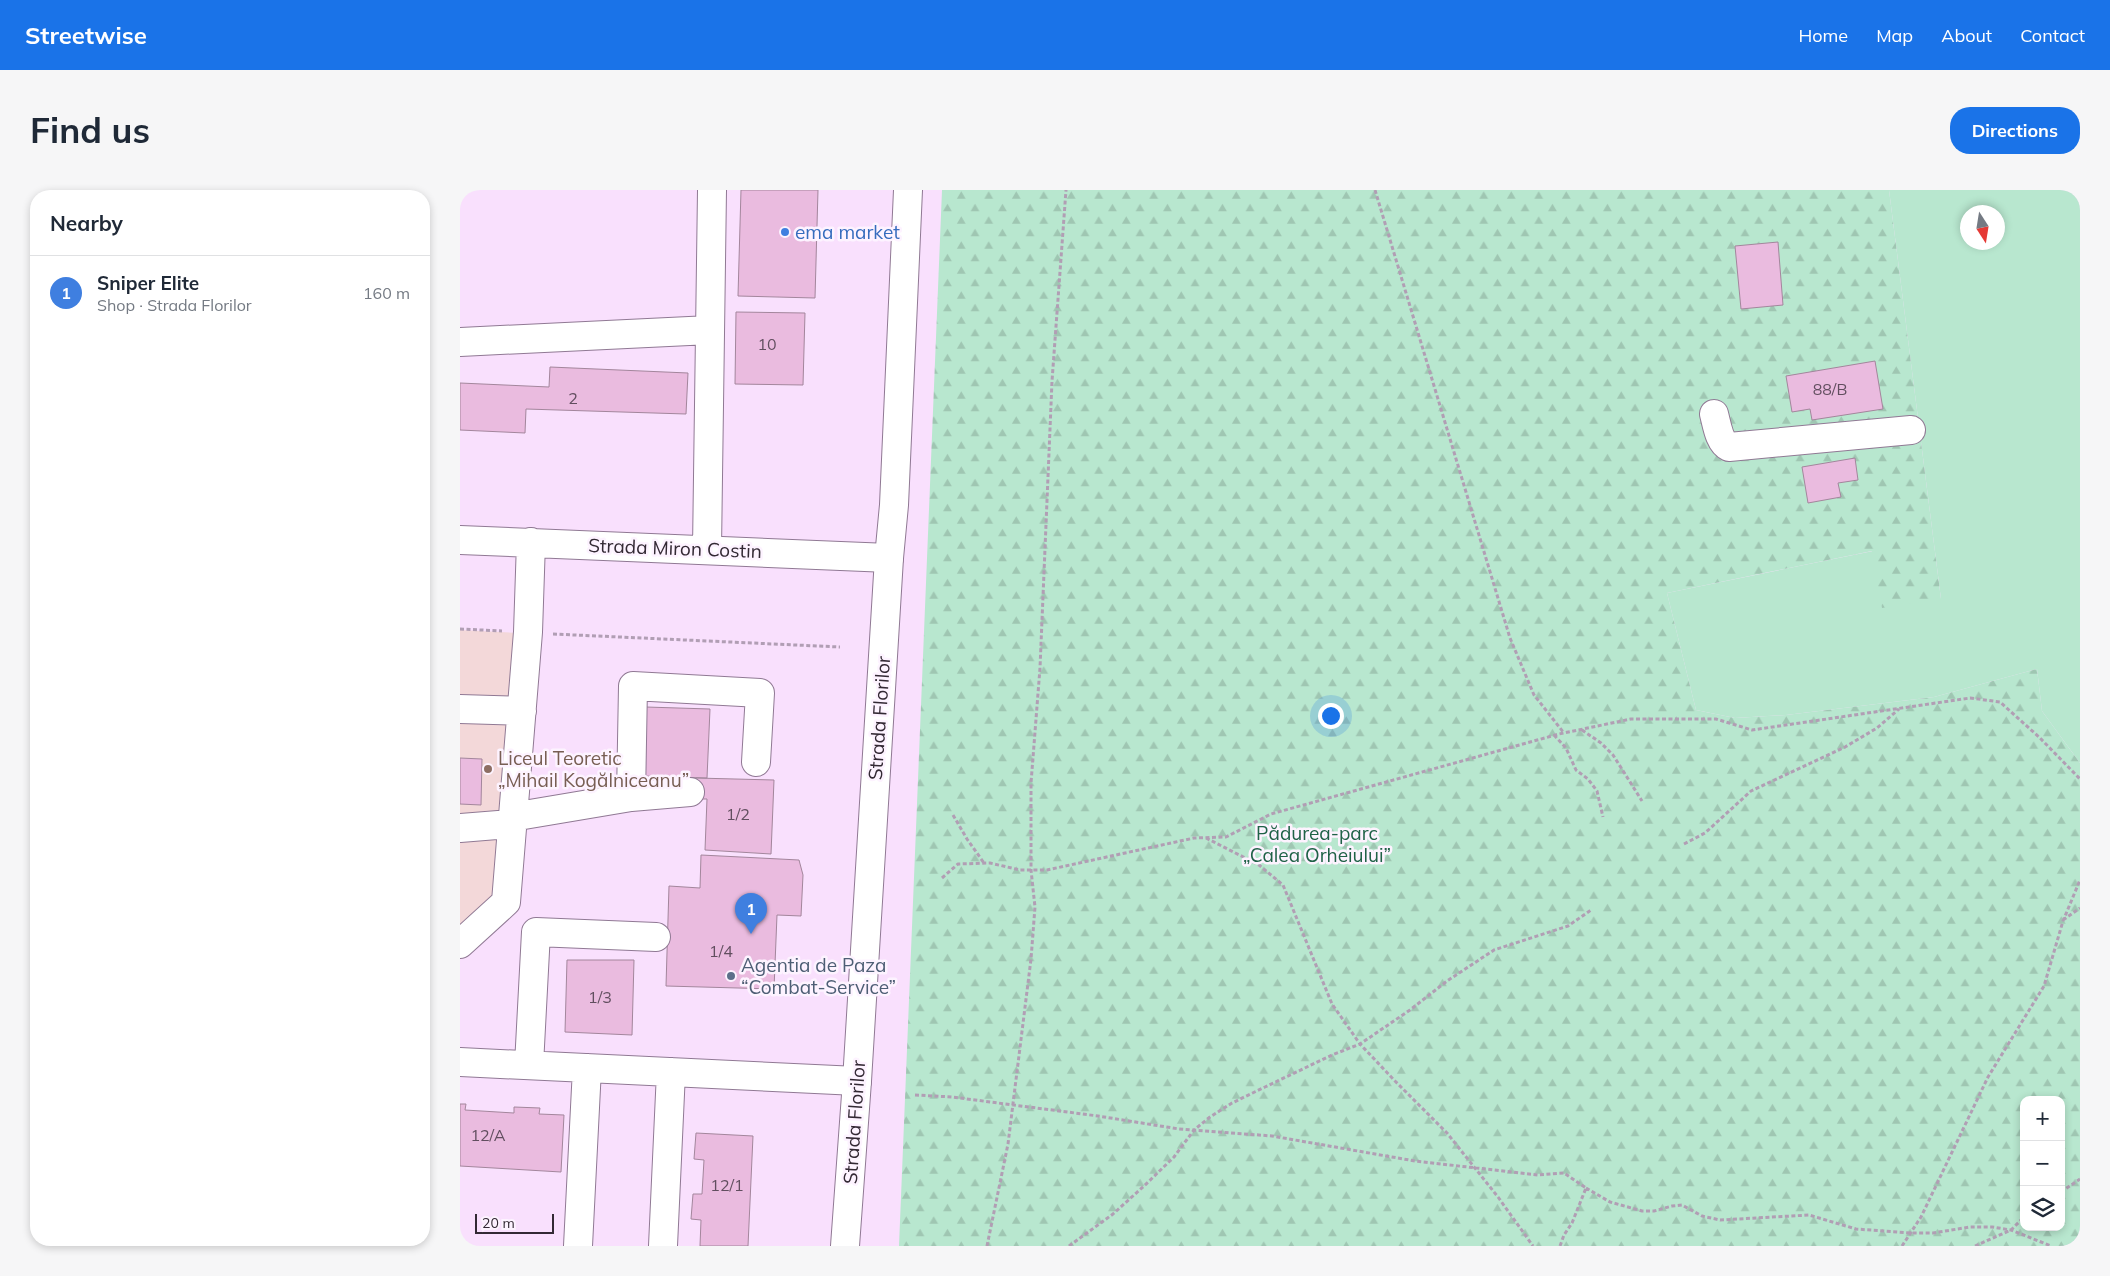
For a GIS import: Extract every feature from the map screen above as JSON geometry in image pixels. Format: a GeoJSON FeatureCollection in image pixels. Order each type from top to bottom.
{"type":"FeatureCollection","features":[{"type":"Feature","properties":{"kind":"main road"},"geometry":{"type":"LineString","coordinates":[[707,549],[712,190]]}},
{"type":"Feature","properties":{"kind":"main road","name":"Strada Florilor"},"geometry":{"type":"LineString","coordinates":[[845,1246],[858,1081],[889,558],[894,505],[908,190]]}},
{"type":"Feature","properties":{"kind":"main road"},"geometry":{"type":"LineString","coordinates":[[460,342],[710,330]]}},
{"type":"Feature","properties":{"kind":"main road"},"geometry":{"type":"LineString","coordinates":[[1714,414],[1722,440],[1730,447],[1911,430]]}},
{"type":"Feature","properties":{"kind":"main road","name":"Strada Miron Costin"},"geometry":{"type":"LineString","coordinates":[[460,540],[889,558]]}},
{"type":"Feature","properties":{"kind":"main road"},"geometry":{"type":"LineString","coordinates":[[460,944],[506,902],[528,632],[531,542]]}},
{"type":"Feature","properties":{"kind":"main road"},"geometry":{"type":"LineString","coordinates":[[631,798],[633,686],[760,693],[756,762]]}},
{"type":"Feature","properties":{"kind":"main road"},"geometry":{"type":"LineString","coordinates":[[460,709],[522,711]]}},
{"type":"Feature","properties":{"kind":"main road"},"geometry":{"type":"LineString","coordinates":[[460,828],[631,798],[690,792]]}},
{"type":"Feature","properties":{"kind":"main road"},"geometry":{"type":"LineString","coordinates":[[529,1065],[536,932],[656,937]]}},
{"type":"Feature","properties":{"kind":"main road"},"geometry":{"type":"LineString","coordinates":[[460,1062],[858,1081]]}},
{"type":"Feature","properties":{"kind":"main road"},"geometry":{"type":"LineString","coordinates":[[578,1246],[587,1068]]}},
{"type":"Feature","properties":{"kind":"main road"},"geometry":{"type":"LineString","coordinates":[[663,1246],[671,1072]]}},
{"type":"Feature","properties":{"kind":"path"},"geometry":{"type":"LineString","coordinates":[[987,1246],[1008,1144],[1031,959],[1035,907],[1030,870],[1031,783],[1040,668],[1052,382],[1066,190]]}},
{"type":"Feature","properties":{"kind":"path"},"geometry":{"type":"LineString","coordinates":[[1375,190],[1510,638],[1534,695],[1564,733]]}},
{"type":"Feature","properties":{"kind":"path"},"geometry":{"type":"LineString","coordinates":[[460,628],[840,647]]}},
{"type":"Feature","properties":{"kind":"path"},"geometry":{"type":"LineString","coordinates":[[942,878],[958,864],[985,863],[1030,870],[1047,870],[1194,838],[1226,837],[1271,814],[1564,733],[1631,719],[1716,719],[1752,730],[1970,698],[2000,702],[2040,737],[2080,778]]}},
{"type":"Feature","properties":{"kind":"path"},"geometry":{"type":"LineString","coordinates":[[1684,844],[1705,833],[1751,790],[1846,748],[1877,728],[1899,708]]}},
{"type":"Feature","properties":{"kind":"path"},"geometry":{"type":"LineString","coordinates":[[1581,729],[1602,743],[1614,755],[1642,801]]}},
{"type":"Feature","properties":{"kind":"path"},"geometry":{"type":"LineString","coordinates":[[1554,736],[1566,748],[1576,770],[1588,779],[1597,791],[1603,818]]}},
{"type":"Feature","properties":{"kind":"path"},"geometry":{"type":"LineString","coordinates":[[953,815],[967,839],[985,863]]}},
{"type":"Feature","properties":{"kind":"path"},"geometry":{"type":"LineString","coordinates":[[1204,837],[1259,865],[1283,885],[1332,1004],[1360,1044],[1395,1082],[1447,1133],[1533,1246]]}},
{"type":"Feature","properties":{"kind":"path"},"geometry":{"type":"LineString","coordinates":[[1902,1246],[1921,1217],[1988,1076],[2044,986],[2063,921],[2080,880]]}},
{"type":"Feature","properties":{"kind":"path"},"geometry":{"type":"LineString","coordinates":[[2063,921],[2080,908]]}},
{"type":"Feature","properties":{"kind":"path"},"geometry":{"type":"LineString","coordinates":[[1069,1246],[1113,1214],[1144,1186],[1174,1157],[1194,1130],[1210,1117],[1232,1103],[1332,1055],[1360,1044],[1410,1010],[1446,981],[1494,950],[1568,926],[1591,910]]}},
{"type":"Feature","properties":{"kind":"path"},"geometry":{"type":"LineString","coordinates":[[915,1095],[952,1097],[1194,1130],[1272,1136],[1415,1162],[1538,1175],[1564,1173],[1610,1202],[1642,1211],[1654,1211],[1682,1205],[1702,1216],[1720,1220],[1809,1215],[1856,1229],[1911,1233],[1933,1233],[1970,1227],[2011,1230],[2051,1246]]}},
{"type":"Feature","properties":{"kind":"path"},"geometry":{"type":"LineString","coordinates":[[2065,1189],[2080,1179]]}},
{"type":"Feature","properties":{"kind":"path"},"geometry":{"type":"LineString","coordinates":[[1560,1246],[1564,1235],[1572,1223],[1586,1188]]}},
{"type":"Feature","properties":{"kind":"path"},"geometry":{"type":"LineString","coordinates":[[1975,1246],[2011,1230],[2020,1221]]}},
{"type":"Feature","properties":{"kind":"shaded area","name":"Liceul Teoretic „Mihail Kogălniceanu”"},"geometry":{"type":"Polygon","coordinates":[[[460,630],[518,633],[516,906],[460,950],[460,630]]]}},
{"type":"Feature","properties":{"kind":"green space","name":"Pădurea-parc „Calea Orheiului”"},"geometry":{"type":"Polygon","coordinates":[[[942,190],[1889,190],[1941,599],[1882,608],[1872,551],[1667,593],[1696,710],[1735,718],[1786,715],[1934,697],[2037,669],[2042,711],[2080,763],[2080,1246],[899,1246],[942,190]]]}},
{"type":"Feature","properties":{"kind":"green space"},"geometry":{"type":"Polygon","coordinates":[[[1889,190],[2080,190],[2080,763],[2042,711],[2037,669],[1934,697],[1786,715],[1735,718],[1696,710],[1667,593],[1873,551],[1941,599],[1889,190]]]}},
{"type":"Feature","properties":{"kind":"building"},"geometry":{"type":"Polygon","coordinates":[[[741,190],[818,190],[815,298],[738,296],[741,190]]]}},
{"type":"Feature","properties":{"kind":"building"},"geometry":{"type":"Polygon","coordinates":[[[1778,242],[1783,305],[1741,309],[1735,246],[1778,242]]]}},
{"type":"Feature","properties":{"kind":"building"},"geometry":{"type":"Polygon","coordinates":[[[736,312],[805,313],[803,385],[735,384],[736,312]]]}},
{"type":"Feature","properties":{"kind":"building"},"geometry":{"type":"Polygon","coordinates":[[[1875,361],[1883,409],[1812,420],[1810,409],[1792,412],[1786,376],[1875,361]]]}},
{"type":"Feature","properties":{"kind":"building"},"geometry":{"type":"Polygon","coordinates":[[[550,367],[688,373],[686,414],[526,409],[525,433],[460,430],[460,383],[549,387],[550,367]]]}},
{"type":"Feature","properties":{"kind":"building"},"geometry":{"type":"Polygon","coordinates":[[[1855,458],[1858,480],[1838,483],[1841,497],[1808,503],[1802,467],[1855,458]]]}},
{"type":"Feature","properties":{"kind":"building"},"geometry":{"type":"Polygon","coordinates":[[[646,707],[710,709],[707,778],[644,776],[646,707]]]}},
{"type":"Feature","properties":{"kind":"building"},"geometry":{"type":"Polygon","coordinates":[[[460,758],[482,759],[481,805],[460,804],[460,758]]]}},
{"type":"Feature","properties":{"kind":"building"},"geometry":{"type":"Polygon","coordinates":[[[696,778],[774,780],[771,854],[705,850],[707,799],[696,799],[696,778]]]}},
{"type":"Feature","properties":{"kind":"building"},"geometry":{"type":"Polygon","coordinates":[[[701,855],[799,860],[803,875],[801,916],[777,915],[774,989],[666,986],[669,886],[700,888],[701,855]]]}},
{"type":"Feature","properties":{"kind":"building"},"geometry":{"type":"Polygon","coordinates":[[[567,960],[634,960],[632,1035],[565,1032],[567,960]]]}},
{"type":"Feature","properties":{"kind":"building"},"geometry":{"type":"Polygon","coordinates":[[[460,1104],[466,1104],[465,1110],[514,1113],[514,1107],[540,1108],[539,1114],[564,1115],[561,1172],[460,1166],[460,1104]]]}},
{"type":"Feature","properties":{"kind":"building"},"geometry":{"type":"Polygon","coordinates":[[[696,1133],[753,1136],[748,1246],[700,1246],[701,1220],[691,1219],[693,1194],[702,1194],[704,1160],[694,1159],[696,1133]]]}},
{"type":"Feature","properties":{"kind":"place","name":"ema market"},"geometry":{"type":"Point","coordinates":[785,232]}},
{"type":"Feature","properties":{"kind":"place","name":"Liceul Teoretic „Mihail Kogălniceanu”"},"geometry":{"type":"Point","coordinates":[488,769]}},
{"type":"Feature","properties":{"kind":"place","name":"Sniper Elite"},"geometry":{"type":"Point","coordinates":[751,934]}},
{"type":"Feature","properties":{"kind":"place","name":"Agentia de Paza “Combat-Service”"},"geometry":{"type":"Point","coordinates":[731,976]}}]}
